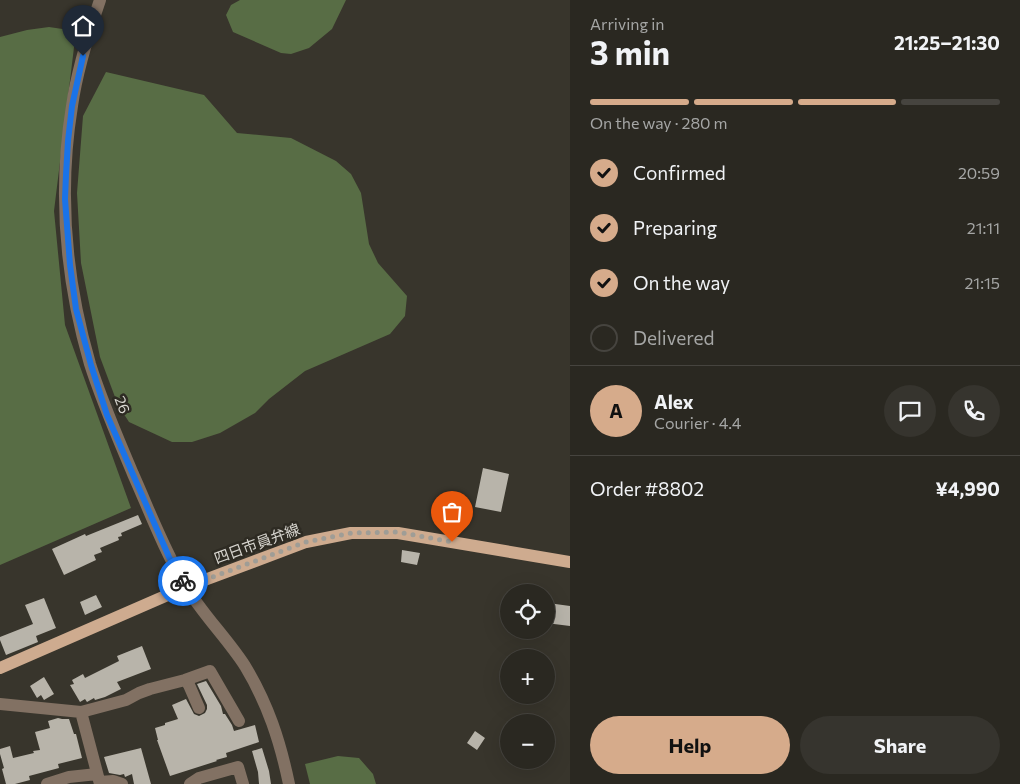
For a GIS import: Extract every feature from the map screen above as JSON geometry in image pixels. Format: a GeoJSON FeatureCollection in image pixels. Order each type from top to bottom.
{"type":"FeatureCollection","features":[{"type":"Feature","properties":{"kind":"main road","name":"四日市員弁線"},"geometry":{"type":"LineString","coordinates":[[0,668],[186,587],[306,542],[351,533],[398,532],[570,562]]}},
{"type":"Feature","properties":{"kind":"street","name":"26"},"geometry":{"type":"LineString","coordinates":[[100,0],[87,38],[78,74],[72,106],[66,175],[65,199],[70,265],[78,318],[107,415],[169,557],[186,587],[244,666],[256,686],[270,715],[283,753],[289,784]]}},
{"type":"Feature","properties":{"kind":"street"},"geometry":{"type":"LineString","coordinates":[[0,704],[81,712],[126,700],[150,689],[210,671],[239,721]]}},
{"type":"Feature","properties":{"kind":"street"},"geometry":{"type":"LineString","coordinates":[[185,680],[199,708]]}},
{"type":"Feature","properties":{"kind":"street"},"geometry":{"type":"LineString","coordinates":[[81,712],[99,780]]}},
{"type":"Feature","properties":{"kind":"street"},"geometry":{"type":"LineString","coordinates":[[190,784],[198,778],[238,766],[243,784]]}},
{"type":"Feature","properties":{"kind":"street"},"geometry":{"type":"LineString","coordinates":[[48,784],[69,778],[113,781],[122,784]]}},
{"type":"Feature","properties":{"kind":"green space"},"geometry":{"type":"Polygon","coordinates":[[[240,0],[346,0],[332,29],[309,48],[291,54],[281,53],[233,32],[226,15],[231,5],[240,0]]]}},
{"type":"Feature","properties":{"kind":"green space"},"geometry":{"type":"Polygon","coordinates":[[[49,27],[76,31],[54,211],[65,325],[131,508],[0,565],[0,37],[49,27]]]}},
{"type":"Feature","properties":{"kind":"green space"},"geometry":{"type":"Polygon","coordinates":[[[106,72],[204,95],[237,133],[291,138],[336,161],[351,174],[361,193],[369,244],[378,263],[407,296],[405,316],[390,334],[305,371],[269,399],[255,413],[220,433],[192,442],[172,442],[129,422],[118,405],[100,357],[81,263],[77,193],[83,116],[106,72]]]}},
{"type":"Feature","properties":{"kind":"green space"},"geometry":{"type":"Polygon","coordinates":[[[338,756],[359,758],[373,774],[376,784],[310,784],[305,764],[338,756]]]}},
{"type":"Feature","properties":{"kind":"building"},"geometry":{"type":"Polygon","coordinates":[[[483,468],[509,474],[501,512],[475,507],[483,468]]]}},
{"type":"Feature","properties":{"kind":"building"},"geometry":{"type":"Polygon","coordinates":[[[138,515],[142,524],[121,533],[122,536],[118,537],[119,540],[100,548],[102,552],[94,555],[96,560],[64,575],[52,549],[85,534],[86,536],[138,515]]]}},
{"type":"Feature","properties":{"kind":"building"},"geometry":{"type":"Polygon","coordinates":[[[402,550],[420,553],[417,565],[401,562],[402,550]]]}},
{"type":"Feature","properties":{"kind":"building"},"geometry":{"type":"Polygon","coordinates":[[[96,595],[102,607],[85,615],[80,602],[96,595]]]}},
{"type":"Feature","properties":{"kind":"building"},"geometry":{"type":"Polygon","coordinates":[[[44,598],[56,628],[36,636],[38,642],[6,655],[0,637],[33,624],[25,605],[44,598]]]}},
{"type":"Feature","properties":{"kind":"building"},"geometry":{"type":"Polygon","coordinates":[[[555,604],[570,606],[570,626],[555,624],[555,604]]]}},
{"type":"Feature","properties":{"kind":"building"},"geometry":{"type":"Polygon","coordinates":[[[142,646],[151,669],[117,682],[121,689],[105,697],[95,700],[94,698],[87,702],[85,699],[80,702],[70,685],[74,684],[72,680],[83,674],[85,678],[119,661],[117,656],[142,646]]]}},
{"type":"Feature","properties":{"kind":"building"},"geometry":{"type":"Polygon","coordinates":[[[44,677],[54,694],[44,700],[41,695],[37,698],[30,686],[44,677]]]}},
{"type":"Feature","properties":{"kind":"building"},"geometry":{"type":"Polygon","coordinates":[[[206,681],[234,731],[255,725],[259,742],[226,753],[227,757],[217,761],[170,776],[157,740],[155,728],[178,719],[172,705],[186,699],[194,714],[199,716],[205,713],[207,705],[197,684],[206,681]]]}},
{"type":"Feature","properties":{"kind":"building"},"geometry":{"type":"Polygon","coordinates":[[[58,718],[69,719],[74,734],[76,734],[82,758],[58,764],[59,768],[29,776],[30,780],[6,784],[0,749],[10,746],[13,758],[40,750],[35,732],[50,728],[48,721],[58,718]]]}},
{"type":"Feature","properties":{"kind":"building"},"geometry":{"type":"Polygon","coordinates":[[[475,731],[485,738],[477,750],[467,743],[475,731]]]}},
{"type":"Feature","properties":{"kind":"building"},"geometry":{"type":"Polygon","coordinates":[[[141,748],[151,784],[134,784],[132,774],[125,777],[124,774],[109,773],[104,757],[141,748]]]}},
{"type":"Feature","properties":{"kind":"building"},"geometry":{"type":"Polygon","coordinates":[[[262,748],[271,784],[259,784],[258,772],[252,751],[262,748]]]}},
{"type":"Feature","properties":{"kind":"way so far"},"geometry":{"type":"LineString","coordinates":[[183,581],[186,587],[306,542],[351,533],[398,532],[452,542]]}},
{"type":"Feature","properties":{"kind":"route"},"geometry":{"type":"LineString","coordinates":[[83,56],[72,106],[65,199],[70,265],[76,309],[107,415],[169,557],[183,581]]}}]}
